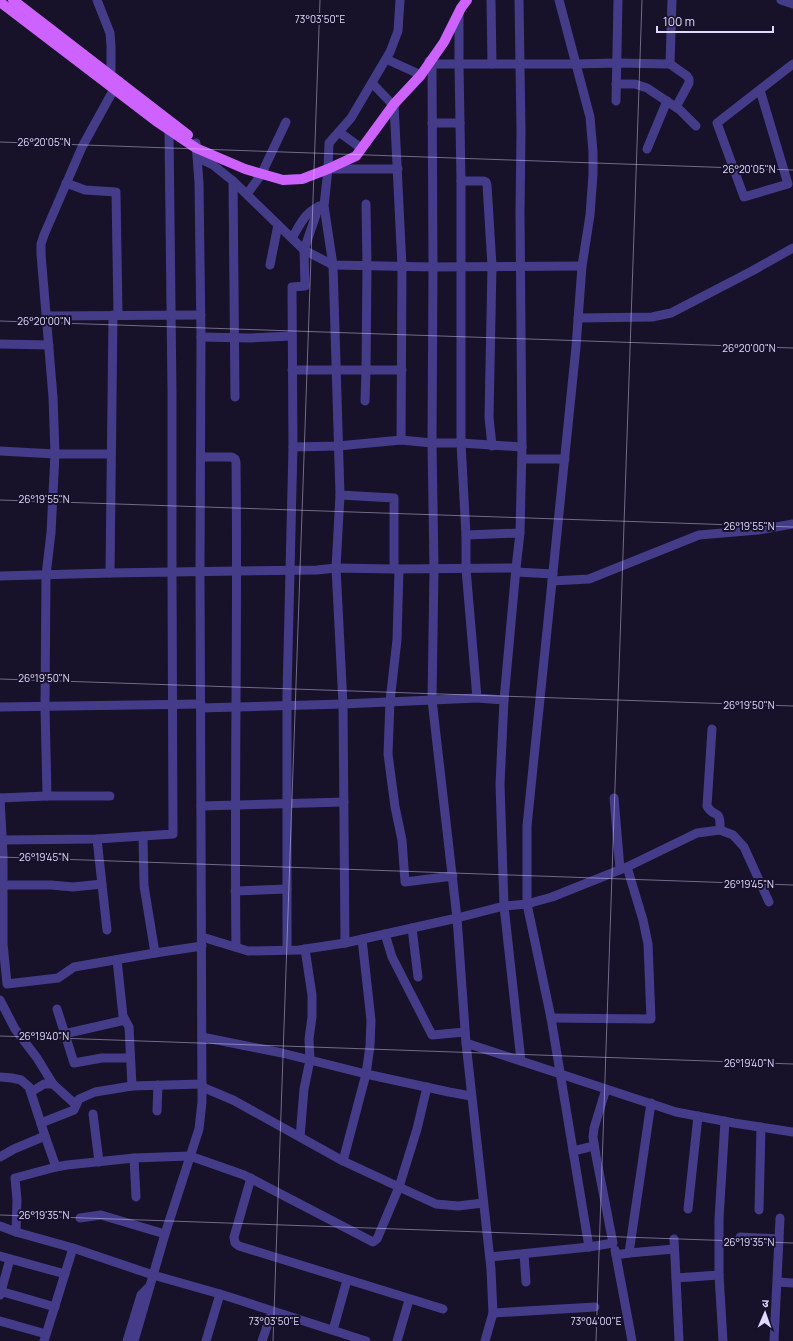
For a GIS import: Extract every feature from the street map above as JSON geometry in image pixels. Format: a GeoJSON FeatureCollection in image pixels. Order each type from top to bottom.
{"type":"FeatureCollection","features":[{"type":"Feature","properties":{"kind":"main road"},"geometry":{"type":"LineString","coordinates":[[13,0],[111,77],[169,120],[200,147]]}},
{"type":"Feature","properties":{"kind":"main road"},"geometry":{"type":"LineString","coordinates":[[0,2],[169,130],[228,162],[261,175],[283,180],[302,179],[356,156],[394,105],[431,63],[467,0]]}},
{"type":"Feature","properties":{"kind":"street"},"geometry":{"type":"LineString","coordinates":[[97,0],[110,34],[111,77]]}},
{"type":"Feature","properties":{"kind":"street"},"geometry":{"type":"LineString","coordinates":[[287,950],[287,706],[293,447],[292,287],[305,286],[304,250],[322,206],[328,169],[329,143],[351,118],[395,42],[398,31],[400,0]]}},
{"type":"Feature","properties":{"kind":"street"},"geometry":{"type":"LineString","coordinates":[[491,0],[492,64]]}},
{"type":"Feature","properties":{"kind":"street"},"geometry":{"type":"LineString","coordinates":[[519,0],[522,459],[520,533],[504,700],[500,784],[504,906],[521,1061]]}},
{"type":"Feature","properties":{"kind":"street"},"geometry":{"type":"LineString","coordinates":[[559,0],[590,117],[593,152],[592,196],[582,266],[565,459],[527,826],[527,904],[551,1018],[589,1247]]}},
{"type":"Feature","properties":{"kind":"street"},"geometry":{"type":"LineString","coordinates":[[616,101],[618,0]]}},
{"type":"Feature","properties":{"kind":"street"},"geometry":{"type":"LineString","coordinates":[[670,64],[672,0]]}},
{"type":"Feature","properties":{"kind":"street"},"geometry":{"type":"LineString","coordinates":[[781,0],[793,4]]}},
{"type":"Feature","properties":{"kind":"street"},"geometry":{"type":"LineString","coordinates":[[460,12],[461,443],[466,534],[466,569],[477,698]]}},
{"type":"Feature","properties":{"kind":"street"},"geometry":{"type":"LineString","coordinates":[[386,59],[421,75]]}},
{"type":"Feature","properties":{"kind":"street"},"geometry":{"type":"LineString","coordinates":[[485,1341],[492,1313],[490,1257],[471,1096],[457,918],[432,700],[434,569],[432,443],[433,267],[431,63],[520,65],[616,63],[670,64],[689,79],[689,83],[676,107]]}},
{"type":"Feature","properties":{"kind":"street"},"geometry":{"type":"LineString","coordinates":[[760,90],[791,184],[744,197],[716,123],[793,64]]}},
{"type":"Feature","properties":{"kind":"street"},"geometry":{"type":"LineString","coordinates":[[372,83],[394,105],[402,267],[402,440]]}},
{"type":"Feature","properties":{"kind":"street"},"geometry":{"type":"LineString","coordinates":[[616,84],[641,85],[668,101],[696,126]]}},
{"type":"Feature","properties":{"kind":"street"},"geometry":{"type":"LineString","coordinates":[[47,796],[45,707],[46,575],[51,533],[55,454],[53,397],[41,244],[90,131],[114,89]]}},
{"type":"Feature","properties":{"kind":"street"},"geometry":{"type":"LineString","coordinates":[[647,149],[668,101]]}},
{"type":"Feature","properties":{"kind":"street"},"geometry":{"type":"LineString","coordinates":[[247,194],[261,175],[286,122]]}},
{"type":"Feature","properties":{"kind":"street"},"geometry":{"type":"LineString","coordinates":[[432,123],[460,123]]}},
{"type":"Feature","properties":{"kind":"street"},"geometry":{"type":"LineString","coordinates":[[2,840],[97,839],[172,834],[173,703],[169,130]]}},
{"type":"Feature","properties":{"kind":"street"},"geometry":{"type":"LineString","coordinates":[[339,132],[361,148]]}},
{"type":"Feature","properties":{"kind":"street"},"geometry":{"type":"LineString","coordinates":[[134,1341],[148,1297],[149,1287],[165,1234],[199,1129],[202,1102],[200,571],[201,315],[198,158],[200,147]]}},
{"type":"Feature","properties":{"kind":"street"},"geometry":{"type":"LineString","coordinates":[[198,158],[213,165],[233,181],[304,250],[333,265],[402,267],[582,266]]}},
{"type":"Feature","properties":{"kind":"street"},"geometry":{"type":"LineString","coordinates":[[328,169],[398,169]]}},
{"type":"Feature","properties":{"kind":"street"},"geometry":{"type":"LineString","coordinates":[[233,181],[236,397]]}},
{"type":"Feature","properties":{"kind":"street"},"geometry":{"type":"LineString","coordinates":[[461,181],[486,182],[492,266],[489,417],[492,446]]}},
{"type":"Feature","properties":{"kind":"street"},"geometry":{"type":"LineString","coordinates":[[66,184],[85,190],[116,192],[116,315],[111,454],[110,574]]}},
{"type":"Feature","properties":{"kind":"street"},"geometry":{"type":"LineString","coordinates":[[366,204],[366,401]]}},
{"type":"Feature","properties":{"kind":"street"},"geometry":{"type":"LineString","coordinates":[[292,238],[305,216],[322,206]]}},
{"type":"Feature","properties":{"kind":"street"},"geometry":{"type":"LineString","coordinates":[[322,206],[333,265],[340,495],[336,568],[343,704],[345,943]]}},
{"type":"Feature","properties":{"kind":"street"},"geometry":{"type":"LineString","coordinates":[[270,265],[278,225]]}},
{"type":"Feature","properties":{"kind":"street"},"geometry":{"type":"LineString","coordinates":[[578,318],[652,317],[671,312],[758,268],[793,248]]}},
{"type":"Feature","properties":{"kind":"street"},"geometry":{"type":"LineString","coordinates":[[46,316],[201,315]]}},
{"type":"Feature","properties":{"kind":"street"},"geometry":{"type":"LineString","coordinates":[[201,337],[235,338],[292,336]]}},
{"type":"Feature","properties":{"kind":"street"},"geometry":{"type":"LineString","coordinates":[[0,344],[49,345]]}},
{"type":"Feature","properties":{"kind":"street"},"geometry":{"type":"LineString","coordinates":[[292,370],[402,370]]}},
{"type":"Feature","properties":{"kind":"street"},"geometry":{"type":"LineString","coordinates":[[293,447],[338,446],[402,440],[432,443],[461,443],[522,447]]}},
{"type":"Feature","properties":{"kind":"street"},"geometry":{"type":"LineString","coordinates":[[0,451],[55,454],[111,454]]}},
{"type":"Feature","properties":{"kind":"street"},"geometry":{"type":"LineString","coordinates":[[201,457],[232,457],[235,459],[238,571],[235,891],[236,947]]}},
{"type":"Feature","properties":{"kind":"street"},"geometry":{"type":"LineString","coordinates":[[522,459],[565,459]]}},
{"type":"Feature","properties":{"kind":"street"},"geometry":{"type":"LineString","coordinates":[[340,495],[394,498],[397,640],[390,701],[388,754],[395,807],[402,840],[405,882],[452,876]]}},
{"type":"Feature","properties":{"kind":"street"},"geometry":{"type":"LineString","coordinates":[[0,576],[336,568],[516,570],[553,578],[589,579],[700,535],[758,530],[793,524]]}},
{"type":"Feature","properties":{"kind":"street"},"geometry":{"type":"LineString","coordinates":[[466,534],[520,533]]}},
{"type":"Feature","properties":{"kind":"street"},"geometry":{"type":"LineString","coordinates":[[0,707],[173,703],[201,706],[236,707],[477,698],[504,700]]}},
{"type":"Feature","properties":{"kind":"street"},"geometry":{"type":"LineString","coordinates":[[712,729],[707,802],[708,809],[718,814],[720,817],[720,830]]}},
{"type":"Feature","properties":{"kind":"street"},"geometry":{"type":"LineString","coordinates":[[110,796],[0,798],[3,885],[3,944],[7,984],[58,978],[74,967],[155,953],[202,942],[236,947],[248,951],[305,950],[345,943],[504,906],[527,904],[552,897],[623,868],[697,833],[720,830],[733,835],[744,847],[769,902]]}},
{"type":"Feature","properties":{"kind":"street"},"geometry":{"type":"LineString","coordinates":[[551,1018],[651,1019],[648,944],[643,920],[623,868],[614,798]]}},
{"type":"Feature","properties":{"kind":"street"},"geometry":{"type":"LineString","coordinates":[[201,806],[344,802]]}},
{"type":"Feature","properties":{"kind":"street"},"geometry":{"type":"LineString","coordinates":[[143,836],[144,886],[155,953]]}},
{"type":"Feature","properties":{"kind":"street"},"geometry":{"type":"LineString","coordinates":[[97,839],[107,930]]}},
{"type":"Feature","properties":{"kind":"street"},"geometry":{"type":"LineString","coordinates":[[3,885],[51,885],[73,888],[102,884]]}},
{"type":"Feature","properties":{"kind":"street"},"geometry":{"type":"LineString","coordinates":[[235,891],[288,889]]}},
{"type":"Feature","properties":{"kind":"street"},"geometry":{"type":"LineString","coordinates":[[412,928],[418,977]]}},
{"type":"Feature","properties":{"kind":"street"},"geometry":{"type":"LineString","coordinates":[[385,934],[392,957],[432,1035],[465,1032]]}},
{"type":"Feature","properties":{"kind":"street"},"geometry":{"type":"LineString","coordinates":[[343,1161],[366,1074],[370,1046],[371,1020],[362,939]]}},
{"type":"Feature","properties":{"kind":"street"},"geometry":{"type":"LineString","coordinates":[[300,1137],[304,1089],[310,1060],[309,1039],[312,1018],[312,995],[305,950]]}},
{"type":"Feature","properties":{"kind":"street"},"geometry":{"type":"LineString","coordinates":[[117,960],[123,1016],[129,1027],[132,1086]]}},
{"type":"Feature","properties":{"kind":"street"},"geometry":{"type":"LineString","coordinates":[[0,1000],[15,1029],[37,1058],[53,1084],[76,1105]]}},
{"type":"Feature","properties":{"kind":"street"},"geometry":{"type":"LineString","coordinates":[[57,1009],[74,1063],[102,1058],[130,1058]]}},
{"type":"Feature","properties":{"kind":"street"},"geometry":{"type":"LineString","coordinates":[[64,1034],[125,1020]]}},
{"type":"Feature","properties":{"kind":"street"},"geometry":{"type":"LineString","coordinates":[[202,1037],[282,1053],[366,1074],[471,1096]]}},
{"type":"Feature","properties":{"kind":"street"},"geometry":{"type":"LineString","coordinates":[[466,1043],[676,1112],[793,1132]]}},
{"type":"Feature","properties":{"kind":"street"},"geometry":{"type":"LineString","coordinates":[[0,1077],[21,1080],[29,1087],[56,1168]]}},
{"type":"Feature","properties":{"kind":"street"},"geometry":{"type":"LineString","coordinates":[[31,1092],[44,1084],[53,1084]]}},
{"type":"Feature","properties":{"kind":"street"},"geometry":{"type":"LineString","coordinates":[[157,1111],[158,1085]]}},
{"type":"Feature","properties":{"kind":"street"},"geometry":{"type":"LineString","coordinates":[[41,1123],[74,1110],[79,1099],[95,1092],[132,1086],[202,1086],[233,1100],[343,1161],[436,1204],[458,1206],[483,1203]]}},
{"type":"Feature","properties":{"kind":"street"},"geometry":{"type":"LineString","coordinates":[[16,1232],[17,1200],[15,1178],[67,1165],[134,1158],[190,1156],[251,1178],[373,1242],[377,1239],[399,1187],[417,1129],[427,1087]]}},
{"type":"Feature","properties":{"kind":"street"},"geometry":{"type":"LineString","coordinates":[[606,1089],[594,1128],[594,1146],[632,1341]]}},
{"type":"Feature","properties":{"kind":"street"},"geometry":{"type":"LineString","coordinates":[[630,1253],[651,1103]]}},
{"type":"Feature","properties":{"kind":"street"},"geometry":{"type":"LineString","coordinates":[[93,1114],[99,1162]]}},
{"type":"Feature","properties":{"kind":"street"},"geometry":{"type":"LineString","coordinates":[[688,1209],[698,1116]]}},
{"type":"Feature","properties":{"kind":"street"},"geometry":{"type":"LineString","coordinates":[[723,1341],[719,1275],[718,1219],[725,1121]]}},
{"type":"Feature","properties":{"kind":"street"},"geometry":{"type":"LineString","coordinates":[[759,1210],[761,1127]]}},
{"type":"Feature","properties":{"kind":"street"},"geometry":{"type":"LineString","coordinates":[[0,1157],[14,1149],[45,1136]]}},
{"type":"Feature","properties":{"kind":"street"},"geometry":{"type":"LineString","coordinates":[[574,1151],[594,1146]]}},
{"type":"Feature","properties":{"kind":"street"},"geometry":{"type":"LineString","coordinates":[[134,1158],[136,1196]]}},
{"type":"Feature","properties":{"kind":"street"},"geometry":{"type":"LineString","coordinates":[[251,1178],[234,1237],[235,1243],[240,1246],[409,1300],[443,1309]]}},
{"type":"Feature","properties":{"kind":"street"},"geometry":{"type":"LineString","coordinates":[[80,1218],[101,1215],[165,1234]]}},
{"type":"Feature","properties":{"kind":"street"},"geometry":{"type":"LineString","coordinates":[[774,1341],[780,1218]]}},
{"type":"Feature","properties":{"kind":"street"},"geometry":{"type":"LineString","coordinates":[[0,1226],[366,1341]]}},
{"type":"Feature","properties":{"kind":"street"},"geometry":{"type":"LineString","coordinates":[[740,1237],[779,1239]]}},
{"type":"Feature","properties":{"kind":"street"},"geometry":{"type":"LineString","coordinates":[[674,1239],[679,1341]]}},
{"type":"Feature","properties":{"kind":"street"},"geometry":{"type":"LineString","coordinates":[[490,1257],[614,1243]]}},
{"type":"Feature","properties":{"kind":"street"},"geometry":{"type":"LineString","coordinates":[[0,1320],[45,1338],[74,1248]]}},
{"type":"Feature","properties":{"kind":"street"},"geometry":{"type":"LineString","coordinates":[[616,1255],[674,1250]]}},
{"type":"Feature","properties":{"kind":"street"},"geometry":{"type":"LineString","coordinates":[[524,1254],[526,1282]]}},
{"type":"Feature","properties":{"kind":"street"},"geometry":{"type":"LineString","coordinates":[[0,1256],[65,1274]]}},
{"type":"Feature","properties":{"kind":"street"},"geometry":{"type":"LineString","coordinates":[[10,1259],[0,1292],[55,1307]]}},
{"type":"Feature","properties":{"kind":"street"},"geometry":{"type":"LineString","coordinates":[[676,1278],[719,1275]]}},
{"type":"Feature","properties":{"kind":"street"},"geometry":{"type":"LineString","coordinates":[[333,1330],[347,1280]]}},
{"type":"Feature","properties":{"kind":"street"},"geometry":{"type":"LineString","coordinates":[[778,1282],[793,1283]]}},
{"type":"Feature","properties":{"kind":"street"},"geometry":{"type":"LineString","coordinates":[[127,1341],[141,1295],[149,1287]]}},
{"type":"Feature","properties":{"kind":"street"},"geometry":{"type":"LineString","coordinates":[[206,1341],[220,1294]]}},
{"type":"Feature","properties":{"kind":"street"},"geometry":{"type":"LineString","coordinates":[[397,1341],[409,1300]]}},
{"type":"Feature","properties":{"kind":"street"},"geometry":{"type":"LineString","coordinates":[[492,1313],[595,1307]]}},
{"type":"Feature","properties":{"kind":"street"},"geometry":{"type":"LineString","coordinates":[[262,1341],[272,1312]]}}]}
